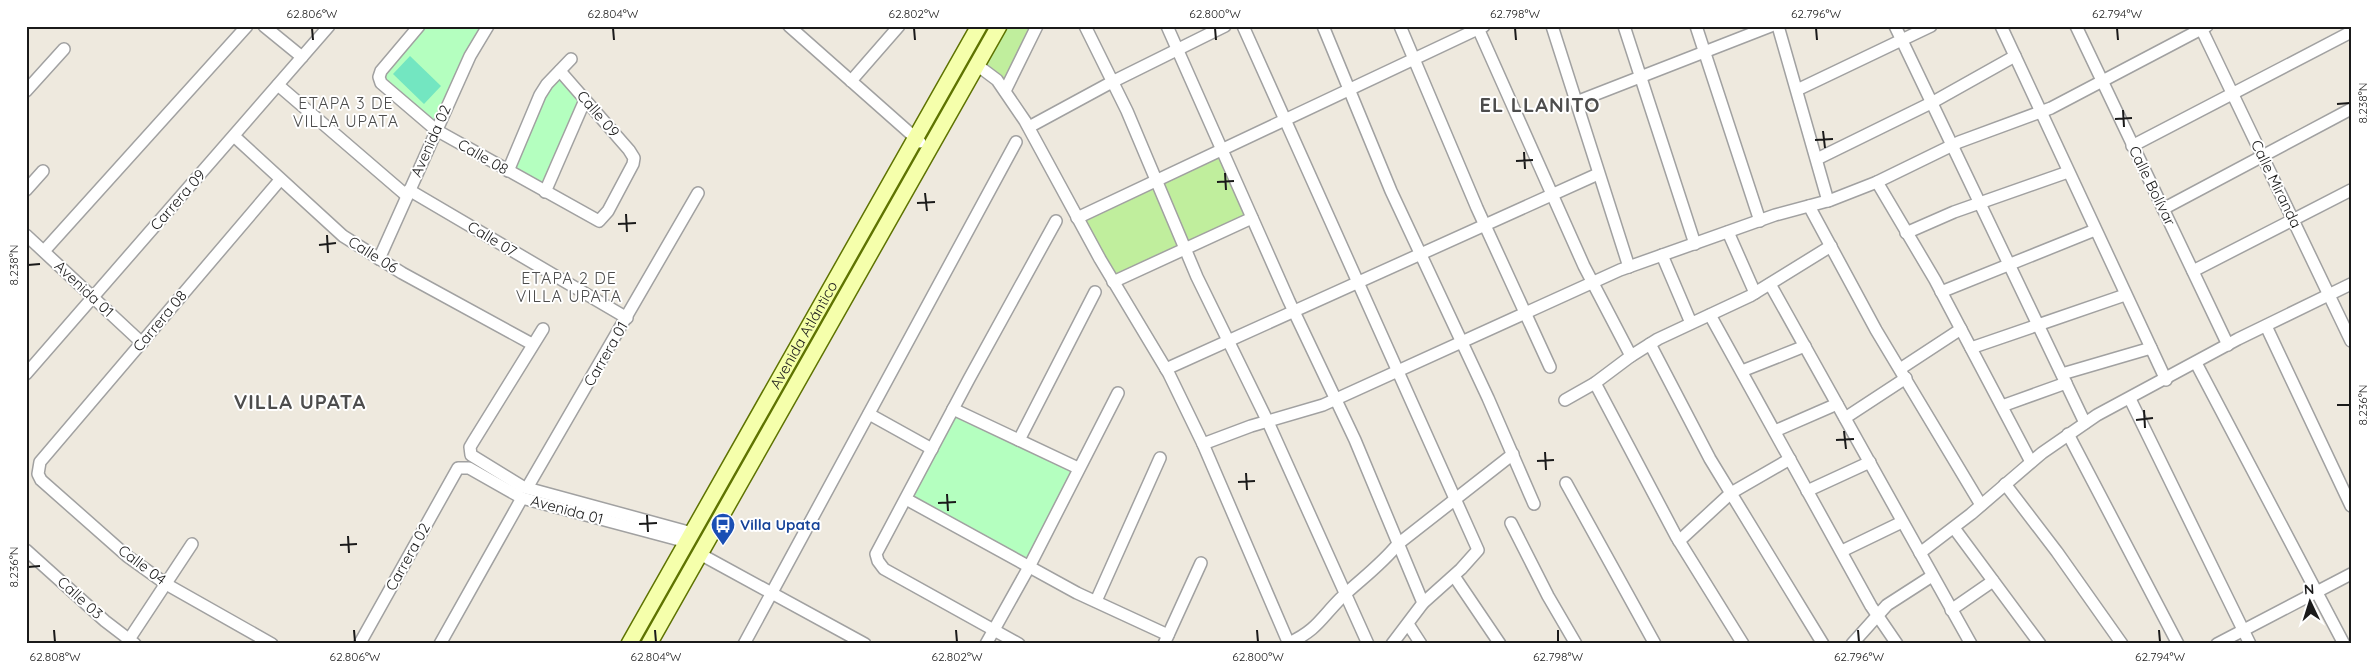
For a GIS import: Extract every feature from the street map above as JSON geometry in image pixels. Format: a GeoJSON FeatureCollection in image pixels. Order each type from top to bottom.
{"type":"FeatureCollection","features":[{"type":"Feature","properties":{"kind":"street"},"geometry":{"type":"LineString","coordinates":[[44,251],[247,26]]}},
{"type":"Feature","properties":{"kind":"street"},"geometry":{"type":"LineString","coordinates":[[264,26],[302,57]]}},
{"type":"Feature","properties":{"kind":"street","name":"Carrera 09"},"geometry":{"type":"LineString","coordinates":[[26,374],[329,26]]}},
{"type":"Feature","properties":{"kind":"street","name":"Calle 08"},"geometry":{"type":"LineString","coordinates":[[419,26],[380,74],[381,83],[436,130],[596,221],[602,220]]}},
{"type":"Feature","properties":{"kind":"street","name":"Avenida 02"},"geometry":{"type":"LineString","coordinates":[[379,259],[477,42],[488,26]]}},
{"type":"Feature","properties":{"kind":"street"},"geometry":{"type":"LineString","coordinates":[[789,26],[929,149]]}},
{"type":"Feature","properties":{"kind":"street"},"geometry":{"type":"LineString","coordinates":[[851,81],[899,26]]}},
{"type":"Feature","properties":{"kind":"street","name":"Avenida Atlántico"},"geometry":{"type":"LineString","coordinates":[[629,644],[979,26]]}},
{"type":"Feature","properties":{"kind":"street","name":"Avenida Atlántico"},"geometry":{"type":"LineString","coordinates":[[650,644],[998,26]]}},
{"type":"Feature","properties":{"kind":"street"},"geometry":{"type":"LineString","coordinates":[[1005,91],[1037,26]]}},
{"type":"Feature","properties":{"kind":"street"},"geometry":{"type":"LineString","coordinates":[[1084,26],[1158,180],[1185,247],[1347,593],[1368,644]]}},
{"type":"Feature","properties":{"kind":"street"},"geometry":{"type":"LineString","coordinates":[[1167,26],[1293,311],[1374,484],[1423,603]]}},
{"type":"Feature","properties":{"kind":"street"},"geometry":{"type":"LineString","coordinates":[[1029,127],[1112,82],[1225,26]]}},
{"type":"Feature","properties":{"kind":"street"},"geometry":{"type":"LineString","coordinates":[[1243,26],[1356,282],[1478,550],[1454,576],[1423,603],[1392,644]]}},
{"type":"Feature","properties":{"kind":"street"},"geometry":{"type":"LineString","coordinates":[[1323,26],[1391,191],[1513,454],[1534,504]]}},
{"type":"Feature","properties":{"kind":"street"},"geometry":{"type":"LineString","coordinates":[[1400,26],[1484,224],[1550,367]]}},
{"type":"Feature","properties":{"kind":"street"},"geometry":{"type":"LineString","coordinates":[[1552,26],[1629,267]]}},
{"type":"Feature","properties":{"kind":"street"},"geometry":{"type":"LineString","coordinates":[[1624,26],[1694,244]]}},
{"type":"Feature","properties":{"kind":"street"},"geometry":{"type":"LineString","coordinates":[[1696,26],[1760,221]]}},
{"type":"Feature","properties":{"kind":"street"},"geometry":{"type":"LineString","coordinates":[[1576,102],[1771,26]]}},
{"type":"Feature","properties":{"kind":"street"},"geometry":{"type":"LineString","coordinates":[[1778,26],[1828,201]]}},
{"type":"Feature","properties":{"kind":"street"},"geometry":{"type":"LineString","coordinates":[[1895,26],[2085,423]]}},
{"type":"Feature","properties":{"kind":"street"},"geometry":{"type":"LineString","coordinates":[[1797,90],[1931,26]]}},
{"type":"Feature","properties":{"kind":"street"},"geometry":{"type":"LineString","coordinates":[[2000,26],[2166,380]]}},
{"type":"Feature","properties":{"kind":"street","name":"Calle Bolívar"},"geometry":{"type":"LineString","coordinates":[[2076,26],[2228,345]]}},
{"type":"Feature","properties":{"kind":"street"},"geometry":{"type":"LineString","coordinates":[[1077,218],[1480,27],[1550,194],[1631,356]]}},
{"type":"Feature","properties":{"kind":"street"},"geometry":{"type":"LineString","coordinates":[[1203,444],[1268,422],[1305,412],[1462,343],[1592,281],[1760,221],[1828,201],[1877,182],[1953,145],[2041,112],[2102,82],[2203,27]]}},
{"type":"Feature","properties":{"kind":"street","name":"Calle Miranda"},"geometry":{"type":"LineString","coordinates":[[2203,27],[2351,341]]}},
{"type":"Feature","properties":{"kind":"street"},"geometry":{"type":"LineString","coordinates":[[2132,146],[2232,92],[2351,32]]}},
{"type":"Feature","properties":{"kind":"street"},"geometry":{"type":"LineString","coordinates":[[26,91],[64,49]]}},
{"type":"Feature","properties":{"kind":"street"},"geometry":{"type":"LineString","coordinates":[[1817,159],[1933,102],[2014,56]]}},
{"type":"Feature","properties":{"kind":"street"},"geometry":{"type":"LineString","coordinates":[[508,171],[540,95],[571,59]]}},
{"type":"Feature","properties":{"kind":"street"},"geometry":{"type":"LineString","coordinates":[[977,65],[991,74],[1029,127],[1113,282],[1166,369],[1203,444],[1289,643],[1318,626],[1347,593],[1387,557],[1398,544],[1513,454]]}},
{"type":"Feature","properties":{"kind":"street","name":"Calle 09"},"geometry":{"type":"LineString","coordinates":[[560,70],[634,158],[633,164],[602,220]]}},
{"type":"Feature","properties":{"kind":"street","name":"Calle 07"},"geometry":{"type":"LineString","coordinates":[[278,85],[408,193],[626,318]]}},
{"type":"Feature","properties":{"kind":"street"},"geometry":{"type":"LineString","coordinates":[[545,192],[585,100]]}},
{"type":"Feature","properties":{"kind":"street"},"geometry":{"type":"LineString","coordinates":[[2163,209],[2351,109]]}},
{"type":"Feature","properties":{"kind":"street","name":"Calle 06"},"geometry":{"type":"LineString","coordinates":[[234,137],[342,236],[379,259],[532,344]]}},
{"type":"Feature","properties":{"kind":"street"},"geometry":{"type":"LineString","coordinates":[[744,644],[1016,142]]}},
{"type":"Feature","properties":{"kind":"street"},"geometry":{"type":"LineString","coordinates":[[26,190],[43,171]]}},
{"type":"Feature","properties":{"kind":"street"},"geometry":{"type":"LineString","coordinates":[[1906,233],[1980,202],[2068,172]]}},
{"type":"Feature","properties":{"kind":"street"},"geometry":{"type":"LineString","coordinates":[[1166,369],[1550,194],[1598,174]]}},
{"type":"Feature","properties":{"kind":"street","name":"Carrera 08"},"geometry":{"type":"LineString","coordinates":[[40,462],[280,180]]}},
{"type":"Feature","properties":{"kind":"street"},"geometry":{"type":"LineString","coordinates":[[1877,182],[1941,292],[2031,462]]}},
{"type":"Feature","properties":{"kind":"street"},"geometry":{"type":"LineString","coordinates":[[2193,271],[2351,190]]}},
{"type":"Feature","properties":{"kind":"street","name":"Carrera 01"},"geometry":{"type":"LineString","coordinates":[[440,644],[698,193]]}},
{"type":"Feature","properties":{"kind":"street"},"geometry":{"type":"LineString","coordinates":[[1809,206],[1903,373],[1981,505]]}},
{"type":"Feature","properties":{"kind":"street"},"geometry":{"type":"LineString","coordinates":[[1113,282],[1185,247],[1252,218]]}},
{"type":"Feature","properties":{"kind":"street"},"geometry":{"type":"LineString","coordinates":[[1019,644],[880,565],[877,558],[878,550],[1056,221]]}},
{"type":"Feature","properties":{"kind":"street"},"geometry":{"type":"LineString","coordinates":[[1941,292],[2095,230]]}},
{"type":"Feature","properties":{"kind":"street"},"geometry":{"type":"LineString","coordinates":[[1728,232],[1755,293]]}},
{"type":"Feature","properties":{"kind":"street","name":"Avenida 01"},"geometry":{"type":"LineString","coordinates":[[26,235],[142,343]]}},
{"type":"Feature","properties":{"kind":"street"},"geometry":{"type":"LineString","coordinates":[[1565,400],[1595,383],[1650,344],[1755,293],[1831,246]]}},
{"type":"Feature","properties":{"kind":"street"},"geometry":{"type":"LineString","coordinates":[[1662,255],[1691,323]]}},
{"type":"Feature","properties":{"kind":"street"},"geometry":{"type":"LineString","coordinates":[[1770,284],[1971,644]]}},
{"type":"Feature","properties":{"kind":"street"},"geometry":{"type":"LineString","coordinates":[[1920,553],[1954,528],[2031,462],[2085,423],[2228,345],[2351,284]]}},
{"type":"Feature","properties":{"kind":"street"},"geometry":{"type":"LineString","coordinates":[[1019,440],[1095,292]]}},
{"type":"Feature","properties":{"kind":"street"},"geometry":{"type":"LineString","coordinates":[[1971,348],[2125,295]]}},
{"type":"Feature","properties":{"kind":"street"},"geometry":{"type":"LineString","coordinates":[[1710,315],[1807,491],[1877,614],[1897,644]]}},
{"type":"Feature","properties":{"kind":"street"},"geometry":{"type":"LineString","coordinates":[[2266,326],[2351,506]]}},
{"type":"Feature","properties":{"kind":"street"},"geometry":{"type":"LineString","coordinates":[[532,344],[543,329]]}},
{"type":"Feature","properties":{"kind":"street"},"geometry":{"type":"LineString","coordinates":[[1845,418],[1961,329]]}},
{"type":"Feature","properties":{"kind":"street","name":"Avenida 01"},"geometry":{"type":"LineString","coordinates":[[525,493],[473,458],[470,447],[532,344]]}},
{"type":"Feature","properties":{"kind":"street"},"geometry":{"type":"LineString","coordinates":[[1650,344],[1710,459],[1823,644]]}},
{"type":"Feature","properties":{"kind":"street"},"geometry":{"type":"LineString","coordinates":[[1742,371],[1805,346]]}},
{"type":"Feature","properties":{"kind":"street"},"geometry":{"type":"LineString","coordinates":[[2002,406],[2064,379],[2151,348]]}},
{"type":"Feature","properties":{"kind":"street"},"geometry":{"type":"LineString","coordinates":[[2196,363],[2344,644]]}},
{"type":"Feature","properties":{"kind":"street"},"geometry":{"type":"LineString","coordinates":[[1595,383],[1679,541],[1743,644]]}},
{"type":"Feature","properties":{"kind":"street"},"geometry":{"type":"LineString","coordinates":[[986,644],[1029,567],[1118,393]]}},
{"type":"Feature","properties":{"kind":"street"},"geometry":{"type":"LineString","coordinates":[[2130,398],[2250,644]]}},
{"type":"Feature","properties":{"kind":"street"},"geometry":{"type":"LineString","coordinates":[[1775,431],[1837,404]]}},
{"type":"Feature","properties":{"kind":"street"},"geometry":{"type":"LineString","coordinates":[[954,409],[1078,468]]}},
{"type":"Feature","properties":{"kind":"street"},"geometry":{"type":"LineString","coordinates":[[869,414],[932,449]]}},
{"type":"Feature","properties":{"kind":"street"},"geometry":{"type":"LineString","coordinates":[[2068,434],[2178,644]]}},
{"type":"Feature","properties":{"kind":"street"},"geometry":{"type":"LineString","coordinates":[[1096,601],[1160,458]]}},
{"type":"Feature","properties":{"kind":"street"},"geometry":{"type":"LineString","coordinates":[[1679,541],[1731,492],[1790,459]]}},
{"type":"Feature","properties":{"kind":"street","name":"Calle 04"},"geometry":{"type":"LineString","coordinates":[[40,462],[38,474],[41,480],[127,556],[166,584],[272,644]]}},
{"type":"Feature","properties":{"kind":"street"},"geometry":{"type":"LineString","coordinates":[[1807,491],[1870,462]]}},
{"type":"Feature","properties":{"kind":"street","name":"Avenida 01"},"geometry":{"type":"LineString","coordinates":[[455,472],[458,468],[469,468],[525,493],[689,538]]}},
{"type":"Feature","properties":{"kind":"street","name":"Carrera 02"},"geometry":{"type":"LineString","coordinates":[[360,643],[455,472]]}},
{"type":"Feature","properties":{"kind":"street"},"geometry":{"type":"LineString","coordinates":[[1566,483],[1654,644]]}},
{"type":"Feature","properties":{"kind":"street"},"geometry":{"type":"LineString","coordinates":[[2005,484],[2058,552],[2122,644]]}},
{"type":"Feature","properties":{"kind":"street"},"geometry":{"type":"LineString","coordinates":[[906,499],[1029,567],[1166,639],[1200,563]]}},
{"type":"Feature","properties":{"kind":"street"},"geometry":{"type":"LineString","coordinates":[[1842,551],[1902,522]]}},
{"type":"Feature","properties":{"kind":"street"},"geometry":{"type":"LineString","coordinates":[[1511,523],[1548,596],[1576,644]]}},
{"type":"Feature","properties":{"kind":"street"},"geometry":{"type":"LineString","coordinates":[[1954,528],[2040,644]]}},
{"type":"Feature","properties":{"kind":"street"},"geometry":{"type":"LineString","coordinates":[[130,642],[192,544]]}},
{"type":"Feature","properties":{"kind":"street","name":"Calle 03"},"geometry":{"type":"LineString","coordinates":[[26,550],[130,642]]}},
{"type":"Feature","properties":{"kind":"street"},"geometry":{"type":"LineString","coordinates":[[700,554],[865,644]]}},
{"type":"Feature","properties":{"kind":"street"},"geometry":{"type":"LineString","coordinates":[[2217,644],[2351,574]]}},
{"type":"Feature","properties":{"kind":"street"},"geometry":{"type":"LineString","coordinates":[[1454,576],[1500,644]]}},
{"type":"Feature","properties":{"kind":"street"},"geometry":{"type":"LineString","coordinates":[[1852,644],[1877,614],[1894,598],[1932,576]]}},
{"type":"Feature","properties":{"kind":"street"},"geometry":{"type":"LineString","coordinates":[[1951,610],[1993,581]]}},
{"type":"Feature","properties":{"kind":"street"},"geometry":{"type":"LineString","coordinates":[[1408,624],[1421,644]]}},
{"type":"Feature","properties":{"kind":"green space"},"geometry":{"type":"Polygon","coordinates":[[[419,26],[488,26],[436,130],[380,74],[419,26]]]}},
{"type":"Feature","properties":{"kind":"green space"},"geometry":{"type":"Polygon","coordinates":[[[999,26],[1037,26],[1005,91],[977,65],[999,26]]]}},
{"type":"Feature","properties":{"kind":"green space"},"geometry":{"type":"Polygon","coordinates":[[[410,56],[441,86],[424,104],[393,74],[410,56]]]}},
{"type":"Feature","properties":{"kind":"green space"},"geometry":{"type":"Polygon","coordinates":[[[560,71],[585,100],[545,192],[508,171],[534,108],[560,71]]]}},
{"type":"Feature","properties":{"kind":"green space"},"geometry":{"type":"Polygon","coordinates":[[[1222,150],[1252,218],[1113,282],[1077,218],[1222,150]]]}},
{"type":"Feature","properties":{"kind":"green space"},"geometry":{"type":"Polygon","coordinates":[[[953,409],[1078,468],[1029,567],[906,499],[953,409]]]}},
{"type":"Feature","properties":{"kind":"place","name":"Villa Upata"},"geometry":{"type":"Point","coordinates":[723,546]}},
{"type":"Feature","properties":{"kind":"district","name":"EL LLANITO"},"geometry":{"type":"Point","coordinates":[1540,105]}},
{"type":"Feature","properties":{"kind":"district","name":"ETAPA 3 DE VILLA UPATA"},"geometry":{"type":"Point","coordinates":[346,112]}},
{"type":"Feature","properties":{"kind":"district","name":"ETAPA 2 DE VILLA UPATA"},"geometry":{"type":"Point","coordinates":[569,287]}},
{"type":"Feature","properties":{"kind":"district","name":"VILLA UPATA"},"geometry":{"type":"Point","coordinates":[300,402]}}]}
